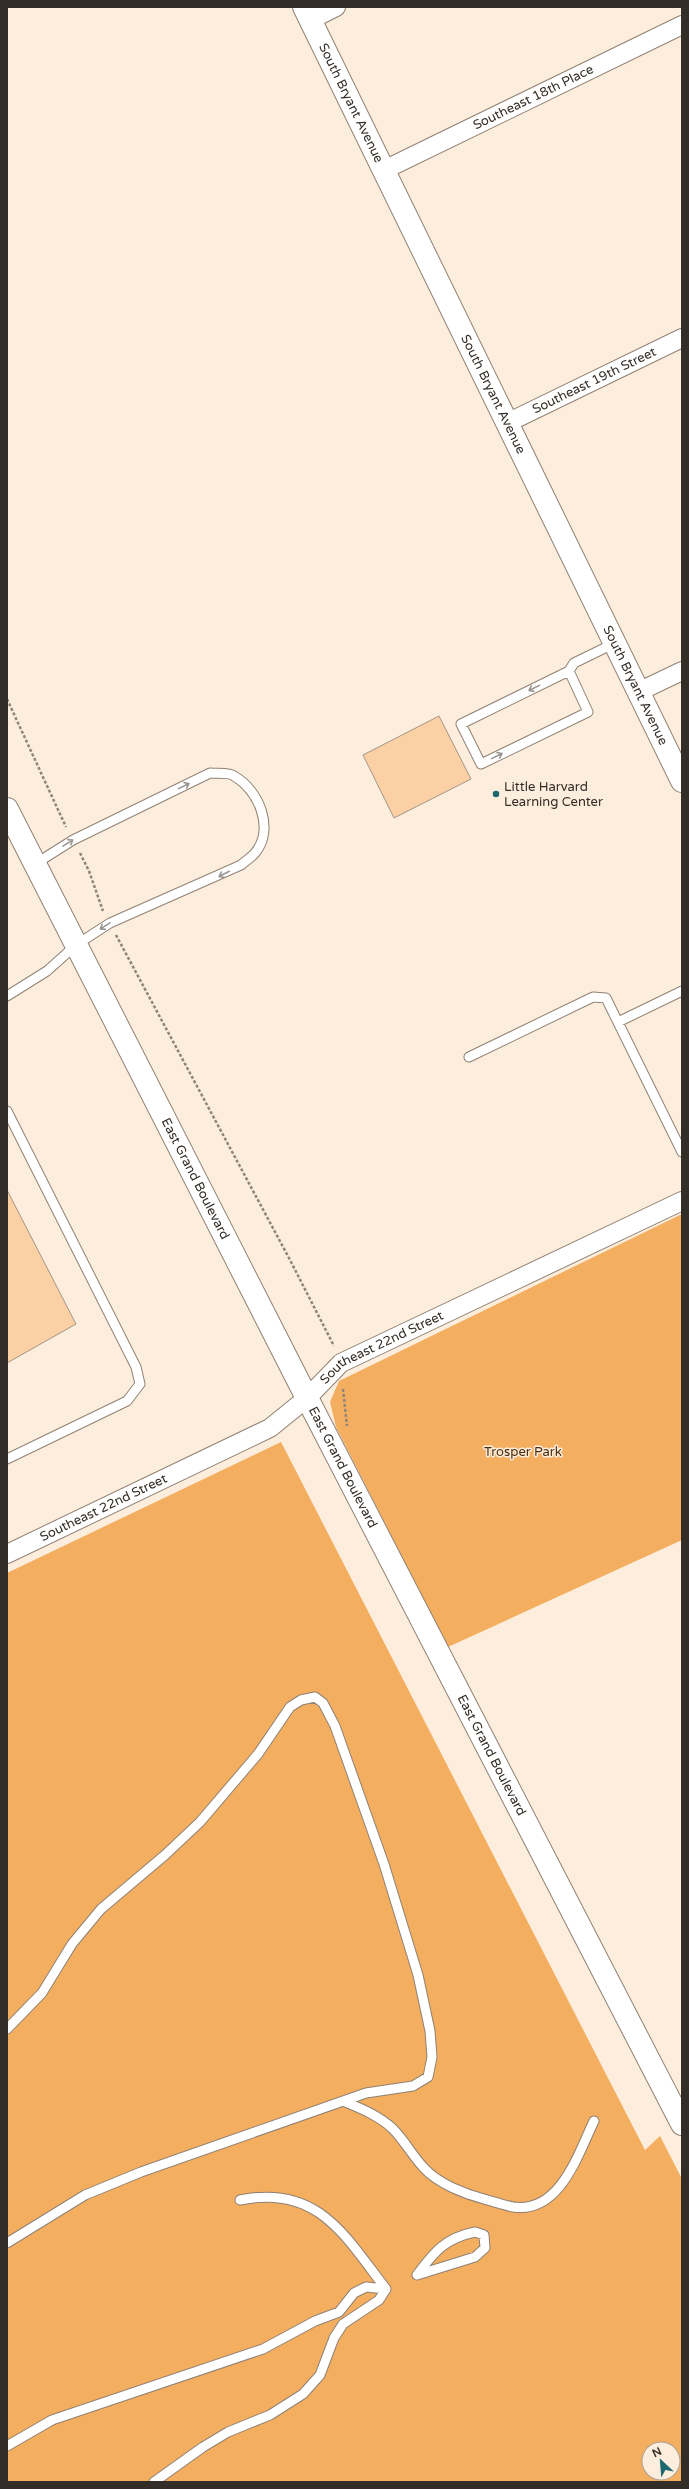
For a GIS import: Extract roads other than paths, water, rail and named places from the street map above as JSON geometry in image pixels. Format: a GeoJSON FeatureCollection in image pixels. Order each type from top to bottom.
{"type":"FeatureCollection","features":[{"type":"Feature","properties":{"kind":"street"},"geometry":{"type":"LineString","coordinates":[[307,13],[336,7]]}},
{"type":"Feature","properties":{"kind":"street","name":"South Bryant Avenue"},"geometry":{"type":"LineString","coordinates":[[307,13],[682,781]]}},
{"type":"Feature","properties":{"kind":"street","name":"Southeast 18th Place"},"geometry":{"type":"LineString","coordinates":[[384,170],[682,25]]}},
{"type":"Feature","properties":{"kind":"street","name":"Southeast 19th Street"},"geometry":{"type":"LineString","coordinates":[[506,423],[682,338]]}},
{"type":"Feature","properties":{"kind":"street"},"geometry":{"type":"LineString","coordinates":[[638,692],[682,671]]}},
{"type":"Feature","properties":{"kind":"street","name":"East Grand Boulevard"},"geometry":{"type":"LineString","coordinates":[[7,809],[307,1398],[682,2124]]}},
{"type":"Feature","properties":{"kind":"street","name":"Southeast 22nd Street"},"geometry":{"type":"LineString","coordinates":[[7,1554],[270,1428],[307,1398],[341,1363],[682,1201]]}},
{"type":"Feature","properties":{"kind":"lane"},"geometry":{"type":"LineString","coordinates":[[569,671],[588,712],[481,764],[461,724],[569,671],[574,664],[615,643]]}},
{"type":"Feature","properties":{"kind":"lane"},"geometry":{"type":"LineString","coordinates":[[7,996],[47,971],[76,945],[110,923],[222,875],[241,865],[256,852],[264,830],[265,818],[252,790],[233,775],[210,773],[73,840],[35,864]]}},
{"type":"Feature","properties":{"kind":"lane"},"geometry":{"type":"LineString","coordinates":[[618,1022],[682,991]]}},
{"type":"Feature","properties":{"kind":"lane"},"geometry":{"type":"LineString","coordinates":[[469,1057],[593,997],[606,998],[678,1132],[682,1152]]}},
{"type":"Feature","properties":{"kind":"lane"},"geometry":{"type":"LineString","coordinates":[[7,1111],[136,1367],[140,1384],[127,1401],[7,1458]]}},
{"type":"Feature","properties":{"kind":"lane"},"geometry":{"type":"LineString","coordinates":[[7,2028],[42,1993],[72,1944],[101,1909],[165,1855],[200,1822],[258,1754],[290,1707],[301,1700],[315,1697],[323,1703],[335,1726],[370,1821],[418,1975],[430,2031],[432,2057],[428,2077],[413,2086],[366,2093],[141,2172],[85,2194],[7,2244]]}},
{"type":"Feature","properties":{"kind":"lane"},"geometry":{"type":"LineString","coordinates":[[343,2101],[371,2114],[393,2128],[426,2170],[446,2184],[480,2198],[515,2207],[539,2204],[556,2190],[569,2173],[594,2121]]}},
{"type":"Feature","properties":{"kind":"lane"},"geometry":{"type":"LineString","coordinates":[[240,2200],[263,2196],[288,2198],[317,2210],[338,2227],[386,2290]]}},
{"type":"Feature","properties":{"kind":"lane"},"geometry":{"type":"LineString","coordinates":[[475,2232],[484,2235],[485,2248],[475,2258],[417,2275],[435,2250],[457,2236],[475,2232]]}},
{"type":"Feature","properties":{"kind":"lane"},"geometry":{"type":"LineString","coordinates":[[7,2446],[52,2420],[263,2349],[315,2321],[339,2312],[354,2293],[366,2287],[386,2290]]}},
{"type":"Feature","properties":{"kind":"lane"},"geometry":{"type":"LineString","coordinates":[[154,2482],[203,2447],[228,2432],[270,2415],[303,2394],[320,2375],[334,2338],[343,2324],[379,2300],[386,2290]]}},
{"type":"Feature","properties":{"kind":"place","name":"Little Harvard Learning Center"},"geometry":{"type":"Point","coordinates":[496,794]}},
{"type":"Feature","properties":{"kind":"park label","name":"Trosper Park"},"geometry":{"type":"Point","coordinates":[523,1452]}}]}
